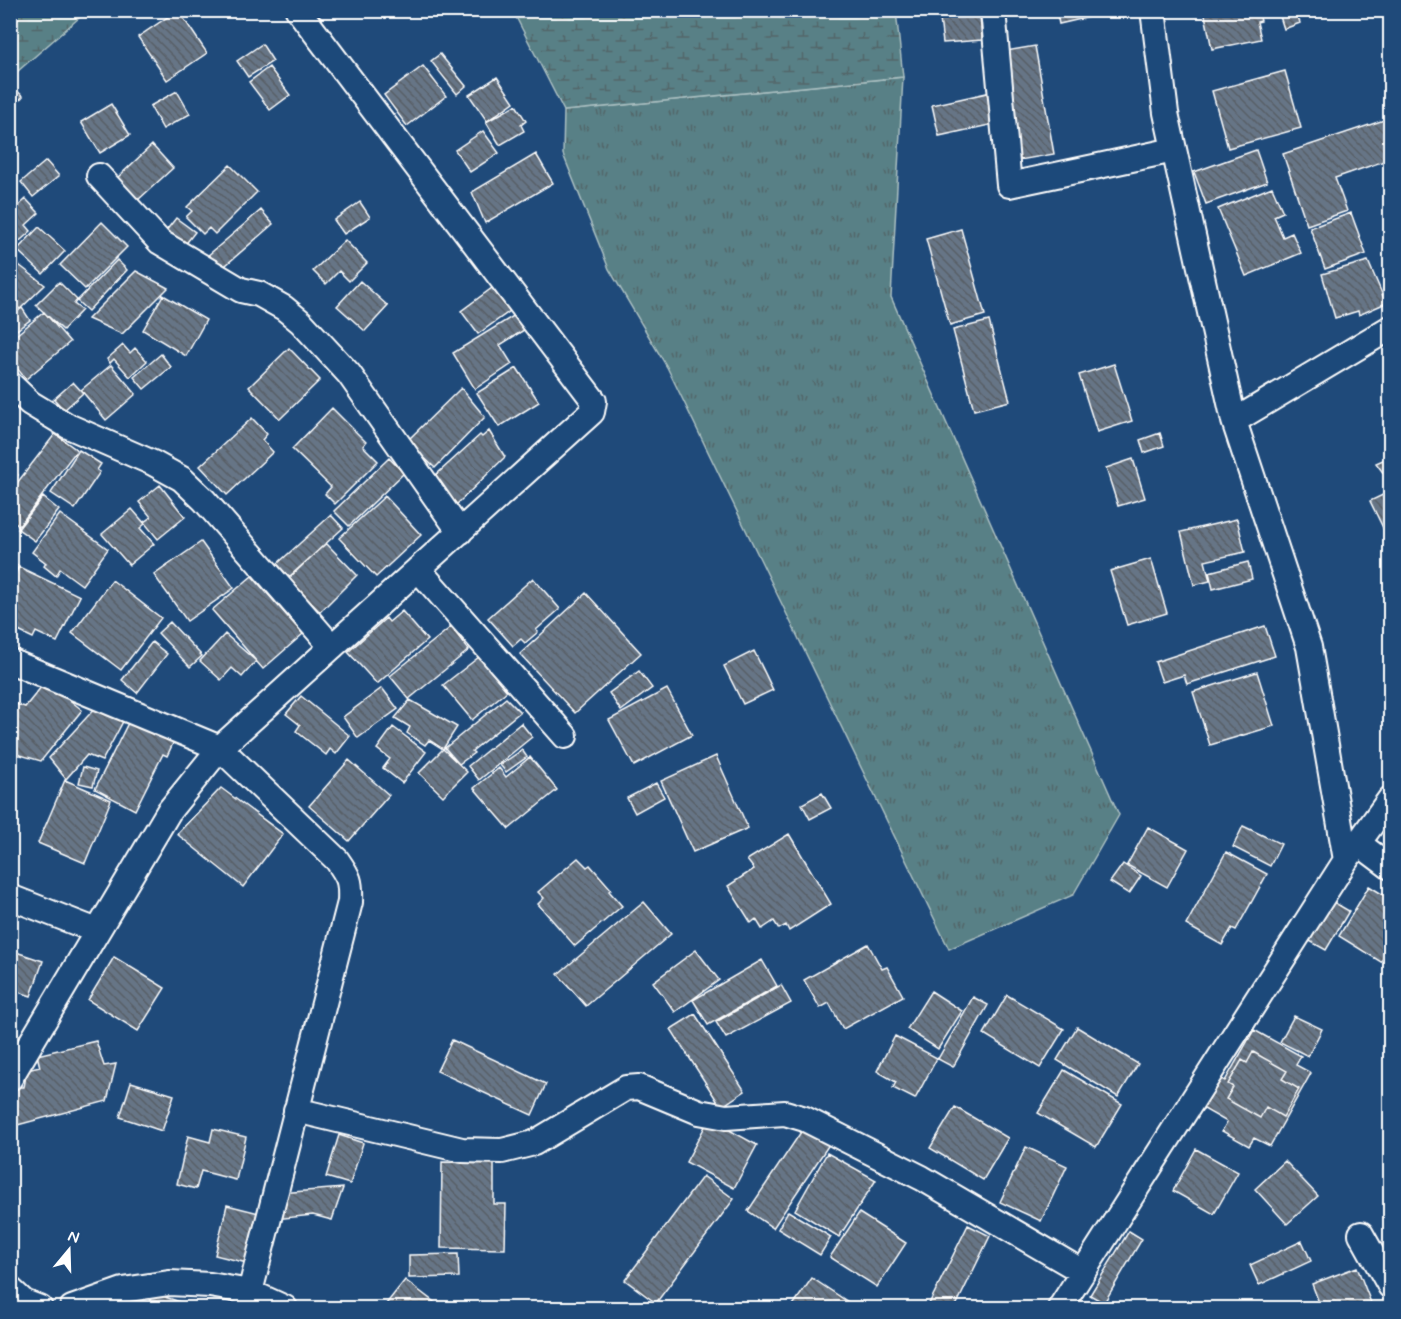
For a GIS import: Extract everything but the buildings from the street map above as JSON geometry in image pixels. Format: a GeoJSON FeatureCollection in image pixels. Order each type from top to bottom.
{"type":"FeatureCollection","features":[{"type":"Feature","properties":{"kind":"street"},"geometry":{"type":"LineString","coordinates":[[10,1077],[169,811],[220,748],[592,412],[594,401],[298,10]]}},
{"type":"Feature","properties":{"kind":"street"},"geometry":{"type":"LineString","coordinates":[[993,10],[1009,185],[1174,150]]}},
{"type":"Feature","properties":{"kind":"street"},"geometry":{"type":"LineString","coordinates":[[1153,10],[1166,113],[1234,421],[1309,647],[1352,851]]}},
{"type":"Feature","properties":{"kind":"street"},"geometry":{"type":"LineString","coordinates":[[99,176],[160,242],[241,290],[259,294],[284,308],[301,322],[350,374],[460,532]]}},
{"type":"Feature","properties":{"kind":"street"},"geometry":{"type":"LineString","coordinates":[[1234,421],[1390,328]]}},
{"type":"Feature","properties":{"kind":"street"},"geometry":{"type":"LineString","coordinates":[[10,384],[30,403],[68,426],[153,463],[182,479],[204,500],[332,647]]}},
{"type":"Feature","properties":{"kind":"street"},"geometry":{"type":"LineString","coordinates":[[418,569],[565,736]]}},
{"type":"Feature","properties":{"kind":"street"},"geometry":{"type":"LineString","coordinates":[[10,661],[220,748],[337,860],[348,876],[351,885],[350,902],[250,1292]]}},
{"type":"Feature","properties":{"kind":"street"},"geometry":{"type":"LineString","coordinates":[[1060,1308],[1352,851],[1390,799]]}},
{"type":"Feature","properties":{"kind":"street"},"geometry":{"type":"LineString","coordinates":[[1352,851],[1390,867]]}},
{"type":"Feature","properties":{"kind":"street"},"geometry":{"type":"LineString","coordinates":[[10,897],[97,932]]}},
{"type":"Feature","properties":{"kind":"street"},"geometry":{"type":"LineString","coordinates":[[296,1110],[462,1150],[502,1151],[534,1143],[626,1088],[639,1087],[699,1112],[726,1117],[785,1113],[805,1119],[922,1178],[1083,1272]]}},
{"type":"Feature","properties":{"kind":"street"},"geometry":{"type":"LineString","coordinates":[[1361,1234],[1390,1286]]}},
{"type":"Feature","properties":{"kind":"street"},"geometry":{"type":"LineString","coordinates":[[72,1308],[123,1290],[169,1283],[210,1285],[250,1292],[285,1308]]}},
{"type":"Feature","properties":{"kind":"street"},"geometry":{"type":"LineString","coordinates":[[10,1289],[24,1302],[40,1308]]}},
{"type":"Feature","properties":{"kind":"green space"},"geometry":{"type":"Polygon","coordinates":[[[11,10],[87,10],[87,11],[11,77],[11,10]]]}},
{"type":"Feature","properties":{"kind":"green space"},"geometry":{"type":"Polygon","coordinates":[[[513,11],[896,11],[903,77],[564,111],[513,11]]]}},
{"type":"Feature","properties":{"kind":"green space"},"geometry":{"type":"Polygon","coordinates":[[[903,77],[891,297],[1119,815],[1073,895],[949,949],[667,367],[609,269],[563,154],[564,111],[903,77]]]}}]}
